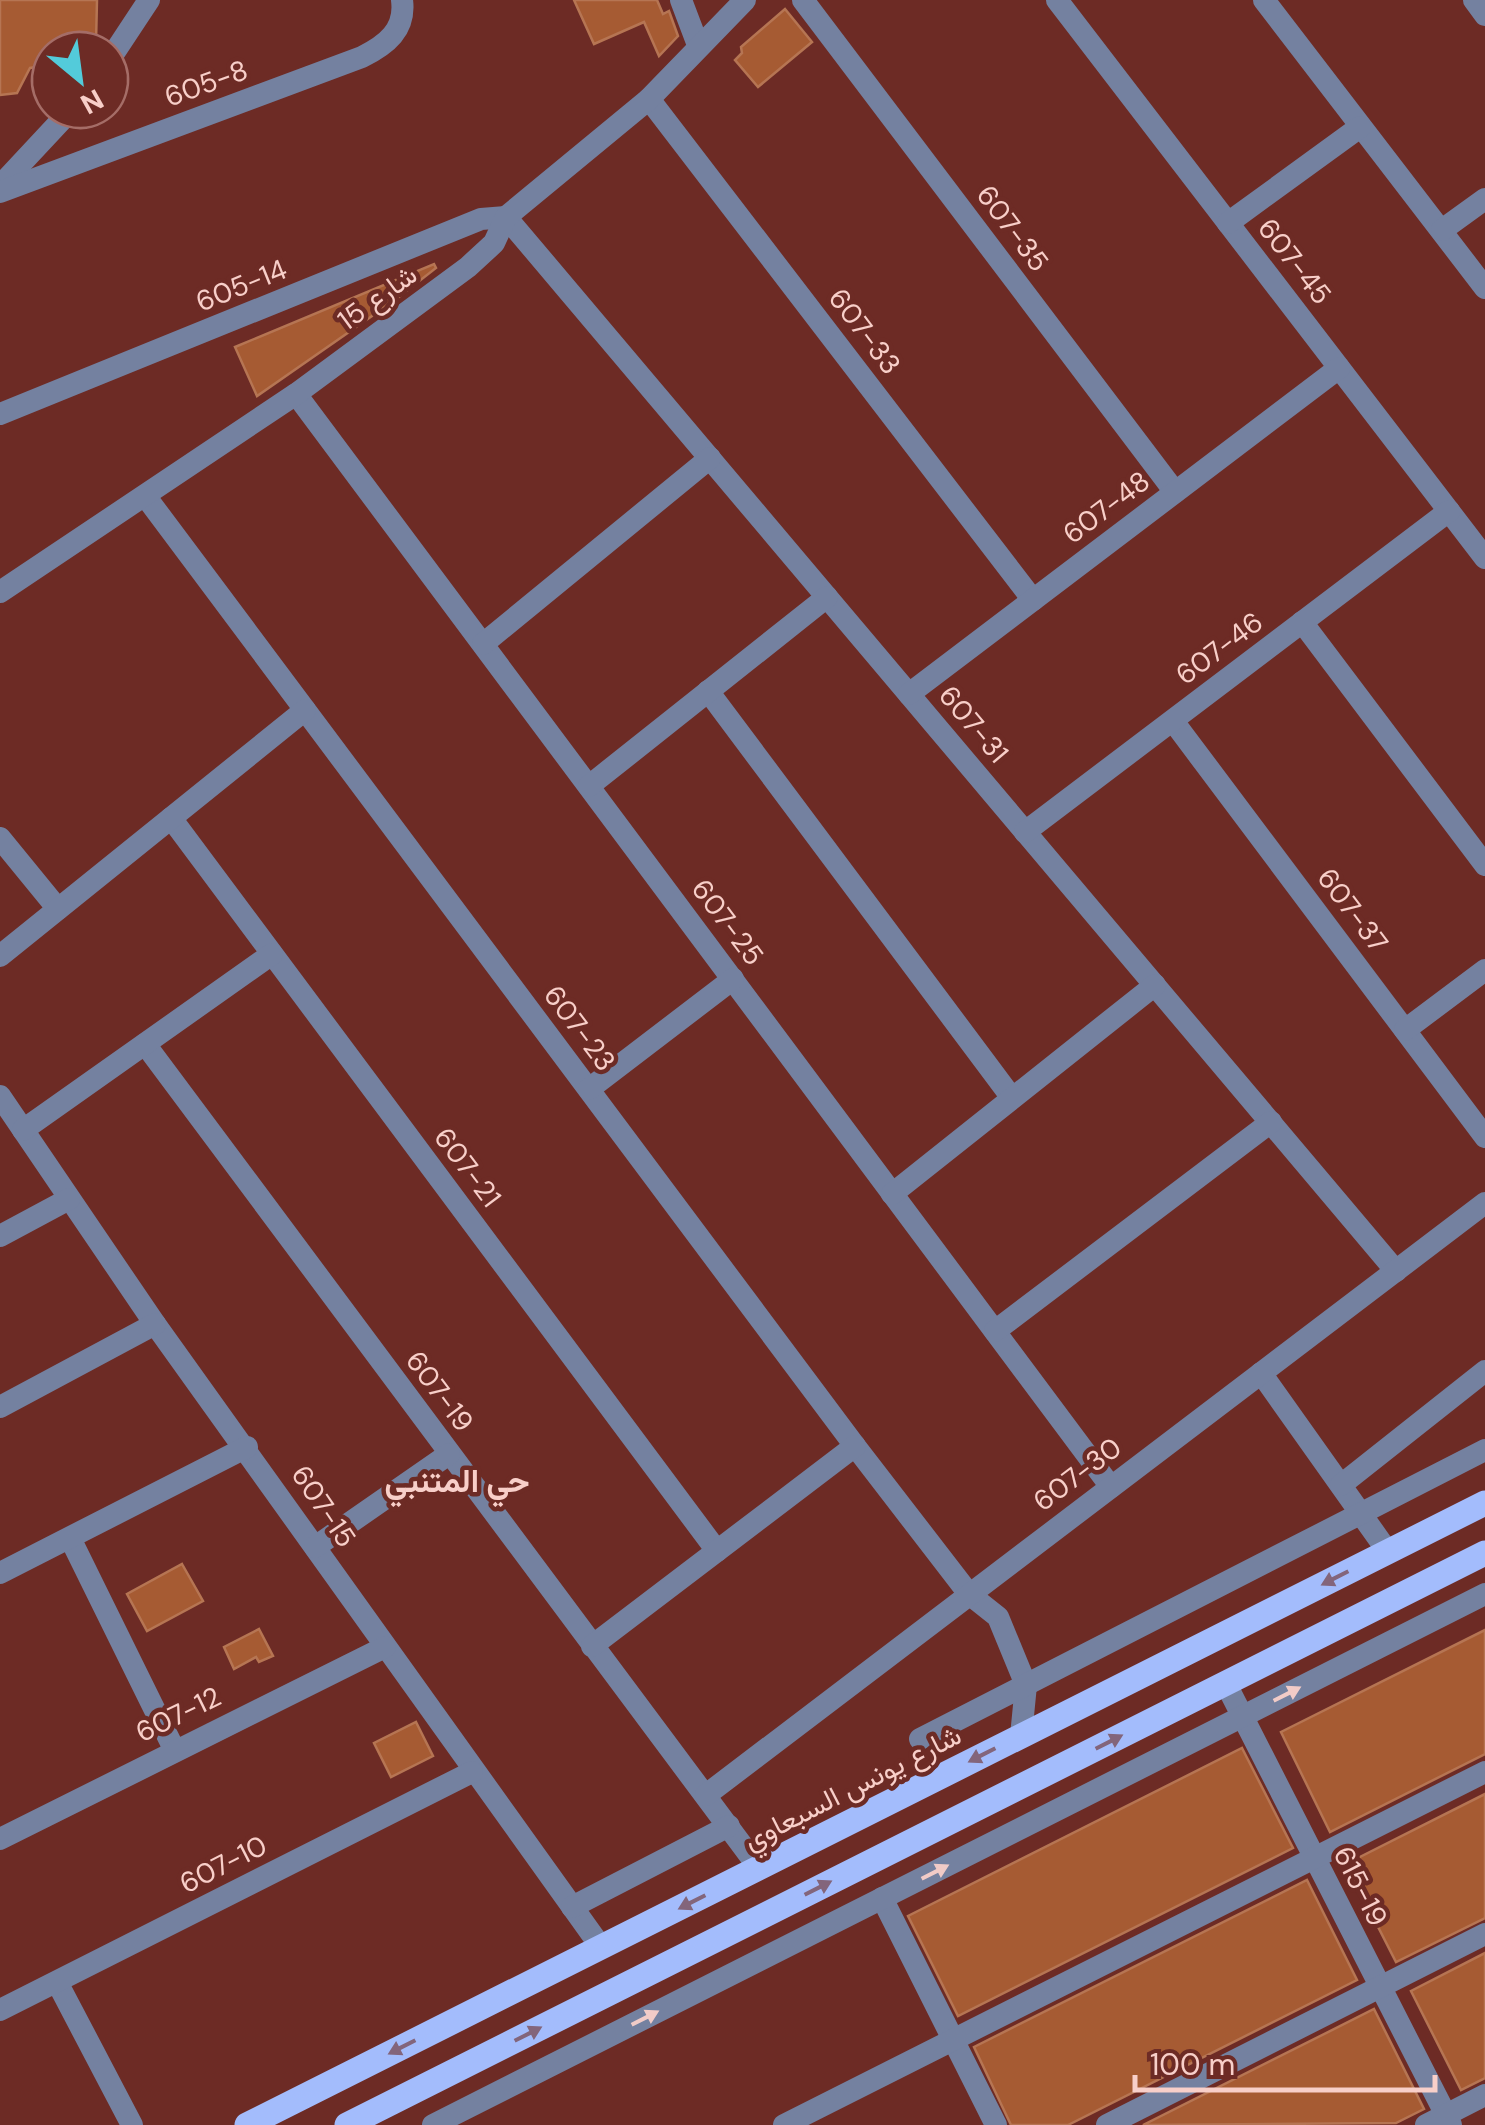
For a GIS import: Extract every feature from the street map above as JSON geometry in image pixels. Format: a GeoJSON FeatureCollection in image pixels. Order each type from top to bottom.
{"type":"FeatureCollection","features":[{"type":"Feature","properties":{"kind":"main road","name":"شارع يونس السبعاوي"},"geometry":{"type":"LineString","coordinates":[[247,2125],[1485,1503]]}},
{"type":"Feature","properties":{"kind":"main road"},"geometry":{"type":"LineString","coordinates":[[347,2125],[1485,1553]]}},
{"type":"Feature","properties":{"kind":"main road"},"geometry":{"type":"LineString","coordinates":[[1021,1736],[1042,1776]]}},
{"type":"Feature","properties":{"kind":"street"},"geometry":{"type":"LineString","coordinates":[[129,30],[149,0]]}},
{"type":"Feature","properties":{"kind":"street","name":"605-8"},"geometry":{"type":"LineString","coordinates":[[0,189],[362,58],[384,46],[396,32],[402,19],[402,0]]}},
{"type":"Feature","properties":{"kind":"street"},"geometry":{"type":"LineString","coordinates":[[681,0],[698,45]]}},
{"type":"Feature","properties":{"kind":"street","name":"شارع 15"},"geometry":{"type":"LineString","coordinates":[[0,592],[296,394],[468,267],[494,244],[506,216],[649,98],[745,0]]}},
{"type":"Feature","properties":{"kind":"street","name":"607-35"},"geometry":{"type":"LineString","coordinates":[[803,0],[1176,492]]}},
{"type":"Feature","properties":{"kind":"street","name":"607-45"},"geometry":{"type":"LineString","coordinates":[[1057,0],[1485,558]]}},
{"type":"Feature","properties":{"kind":"street"},"geometry":{"type":"LineString","coordinates":[[1264,0],[1485,288]]}},
{"type":"Feature","properties":{"kind":"street"},"geometry":{"type":"LineString","coordinates":[[1474,0],[1485,15]]}},
{"type":"Feature","properties":{"kind":"street","name":"607-33"},"geometry":{"type":"LineString","coordinates":[[649,98],[1033,600]]}},
{"type":"Feature","properties":{"kind":"street"},"geometry":{"type":"LineString","coordinates":[[1228,223],[1360,127]]}},
{"type":"Feature","properties":{"kind":"street"},"geometry":{"type":"LineString","coordinates":[[0,189],[53,130]]}},
{"type":"Feature","properties":{"kind":"street"},"geometry":{"type":"LineString","coordinates":[[1442,230],[1485,199]]}},
{"type":"Feature","properties":{"kind":"street","name":"605-14"},"geometry":{"type":"LineString","coordinates":[[0,414],[481,219],[506,216]]}},
{"type":"Feature","properties":{"kind":"street","name":"607-31"},"geometry":{"type":"LineString","coordinates":[[506,216],[1396,1271]]}},
{"type":"Feature","properties":{"kind":"street","name":"607-48"},"geometry":{"type":"LineString","coordinates":[[910,694],[1339,368]]}},
{"type":"Feature","properties":{"kind":"street","name":"607-25"},"geometry":{"type":"LineString","coordinates":[[296,394],[1112,1487]]}},
{"type":"Feature","properties":{"kind":"street"},"geometry":{"type":"LineString","coordinates":[[483,644],[710,458]]}},
{"type":"Feature","properties":{"kind":"street","name":"607-23"},"geometry":{"type":"LineString","coordinates":[[146,497],[856,1446],[969,1594],[984,1601],[998,1617],[1026,1685]]}},
{"type":"Feature","properties":{"kind":"street","name":"607-46"},"geometry":{"type":"LineString","coordinates":[[1026,832],[1449,511]]}},
{"type":"Feature","properties":{"kind":"street"},"geometry":{"type":"LineString","coordinates":[[589,786],[827,597]]}},
{"type":"Feature","properties":{"kind":"street"},"geometry":{"type":"LineString","coordinates":[[1302,622],[1485,865]]}},
{"type":"Feature","properties":{"kind":"street"},"geometry":{"type":"LineString","coordinates":[[708,690],[1012,1098]]}},
{"type":"Feature","properties":{"kind":"street"},"geometry":{"type":"LineString","coordinates":[[0,956],[305,710]]}},
{"type":"Feature","properties":{"kind":"street","name":"607-37"},"geometry":{"type":"LineString","coordinates":[[1173,720],[1485,1137]]}},
{"type":"Feature","properties":{"kind":"street","name":"607-21"},"geometry":{"type":"LineString","coordinates":[[171,818],[718,1551]]}},
{"type":"Feature","properties":{"kind":"street"},"geometry":{"type":"LineString","coordinates":[[0,838],[58,909]]}},
{"type":"Feature","properties":{"kind":"street"},"geometry":{"type":"LineString","coordinates":[[23,1130],[272,954]]}},
{"type":"Feature","properties":{"kind":"street"},"geometry":{"type":"LineString","coordinates":[[1406,1030],[1485,970]]}},
{"type":"Feature","properties":{"kind":"street"},"geometry":{"type":"LineString","coordinates":[[588,1089],[733,979]]}},
{"type":"Feature","properties":{"kind":"street"},"geometry":{"type":"LineString","coordinates":[[892,1194],[1155,986]]}},
{"type":"Feature","properties":{"kind":"street","name":"607-19"},"geometry":{"type":"LineString","coordinates":[[145,1044],[759,1868]]}},
{"type":"Feature","properties":{"kind":"street","name":"607-15"},"geometry":{"type":"LineString","coordinates":[[0,1096],[155,1324],[247,1447],[472,1772],[601,1947]]}},
{"type":"Feature","properties":{"kind":"street"},"geometry":{"type":"LineString","coordinates":[[994,1331],[1270,1122]]}},
{"type":"Feature","properties":{"kind":"street"},"geometry":{"type":"LineString","coordinates":[[0,1236],[70,1199]]}},
{"type":"Feature","properties":{"kind":"street","name":"607-30"},"geometry":{"type":"LineString","coordinates":[[706,1794],[1485,1204]]}},
{"type":"Feature","properties":{"kind":"street"},"geometry":{"type":"LineString","coordinates":[[0,1408],[155,1324]]}},
{"type":"Feature","properties":{"kind":"street"},"geometry":{"type":"LineString","coordinates":[[1341,1485],[1485,1371]]}},
{"type":"Feature","properties":{"kind":"street"},"geometry":{"type":"LineString","coordinates":[[1261,1374],[1388,1552]]}},
{"type":"Feature","properties":{"kind":"street"},"geometry":{"type":"LineString","coordinates":[[592,1646],[856,1446]]}},
{"type":"Feature","properties":{"kind":"street"},"geometry":{"type":"LineString","coordinates":[[0,1573],[247,1447]]}},
{"type":"Feature","properties":{"kind":"street"},"geometry":{"type":"LineString","coordinates":[[920,1739],[1485,1450]]}},
{"type":"Feature","properties":{"kind":"street"},"geometry":{"type":"LineString","coordinates":[[315,1547],[450,1454]]}},
{"type":"Feature","properties":{"kind":"street"},"geometry":{"type":"LineString","coordinates":[[70,1538],[174,1749]]}},
{"type":"Feature","properties":{"kind":"street"},"geometry":{"type":"LineString","coordinates":[[432,2125],[1485,1594]]}},
{"type":"Feature","properties":{"kind":"street","name":"607-12"},"geometry":{"type":"LineString","coordinates":[[6,1837],[174,1749],[384,1647]]}},
{"type":"Feature","properties":{"kind":"street","name":"615-19"},"geometry":{"type":"LineString","coordinates":[[1226,1684],[1445,2122]]}},
{"type":"Feature","properties":{"kind":"street"},"geometry":{"type":"LineString","coordinates":[[1021,1736],[1026,1685]]}},
{"type":"Feature","properties":{"kind":"street","name":"607-10"},"geometry":{"type":"LineString","coordinates":[[0,2010],[472,1772]]}},
{"type":"Feature","properties":{"kind":"street"},"geometry":{"type":"LineString","coordinates":[[784,2125],[1485,1772]]}},
{"type":"Feature","properties":{"kind":"street"},"geometry":{"type":"LineString","coordinates":[[0,1812],[6,1837]]}},
{"type":"Feature","properties":{"kind":"street"},"geometry":{"type":"LineString","coordinates":[[572,1907],[729,1826]]}},
{"type":"Feature","properties":{"kind":"street"},"geometry":{"type":"LineString","coordinates":[[882,1898],[996,2125]]}},
{"type":"Feature","properties":{"kind":"street"},"geometry":{"type":"LineString","coordinates":[[1107,2125],[1485,1934]]}},
{"type":"Feature","properties":{"kind":"street"},"geometry":{"type":"LineString","coordinates":[[56,1982],[132,2125]]}},
{"type":"Feature","properties":{"kind":"street"},"geometry":{"type":"LineString","coordinates":[[1445,2122],[1485,2095]]}},
{"type":"Feature","properties":{"kind":"building"},"geometry":{"type":"Polygon","coordinates":[[[0,0],[97,0],[96,30],[30,30],[30,68],[17,93],[0,95],[0,0]]]}},
{"type":"Feature","properties":{"kind":"building"},"geometry":{"type":"Polygon","coordinates":[[[574,0],[657,0],[663,14],[669,11],[678,36],[659,56],[644,22],[594,44],[574,0]]]}},
{"type":"Feature","properties":{"kind":"building"},"geometry":{"type":"Polygon","coordinates":[[[785,9],[812,42],[758,87],[735,60],[742,53],[741,47],[785,9]]]}},
{"type":"Feature","properties":{"kind":"building"},"geometry":{"type":"Polygon","coordinates":[[[434,264],[436,268],[395,300],[257,396],[235,347],[434,264]]]}},
{"type":"Feature","properties":{"kind":"building"},"geometry":{"type":"Polygon","coordinates":[[[182,1564],[203,1601],[147,1631],[127,1594],[182,1564]]]}},
{"type":"Feature","properties":{"kind":"building"},"geometry":{"type":"Polygon","coordinates":[[[259,1629],[273,1656],[259,1662],[256,1657],[234,1669],[224,1647],[259,1629]]]}},
{"type":"Feature","properties":{"kind":"building"},"geometry":{"type":"Polygon","coordinates":[[[1485,1630],[1485,1754],[1330,1832],[1281,1732],[1485,1630]]]}},
{"type":"Feature","properties":{"kind":"building"},"geometry":{"type":"Polygon","coordinates":[[[416,1722],[433,1756],[391,1777],[374,1743],[416,1722]]]}},
{"type":"Feature","properties":{"kind":"building"},"geometry":{"type":"Polygon","coordinates":[[[1242,1748],[1293,1848],[958,2016],[908,1916],[1242,1748]]]}},
{"type":"Feature","properties":{"kind":"building"},"geometry":{"type":"Polygon","coordinates":[[[1485,1794],[1485,1918],[1396,1962],[1346,1864],[1485,1794]]]}},
{"type":"Feature","properties":{"kind":"building"},"geometry":{"type":"Polygon","coordinates":[[[1307,1880],[1357,1980],[1068,2125],[1011,2125],[974,2047],[1307,1880]]]}},
{"type":"Feature","properties":{"kind":"building"},"geometry":{"type":"Polygon","coordinates":[[[1485,1953],[1485,2078],[1461,2090],[1411,1991],[1485,1953]]]}},
{"type":"Feature","properties":{"kind":"building"},"geometry":{"type":"Polygon","coordinates":[[[1374,2009],[1424,2109],[1396,2123],[1143,2125],[1374,2009]]]}},
{"type":"Feature","properties":{"kind":"district","name":"حي المتنبي"},"geometry":{"type":"Point","coordinates":[457,1481]}}]}
